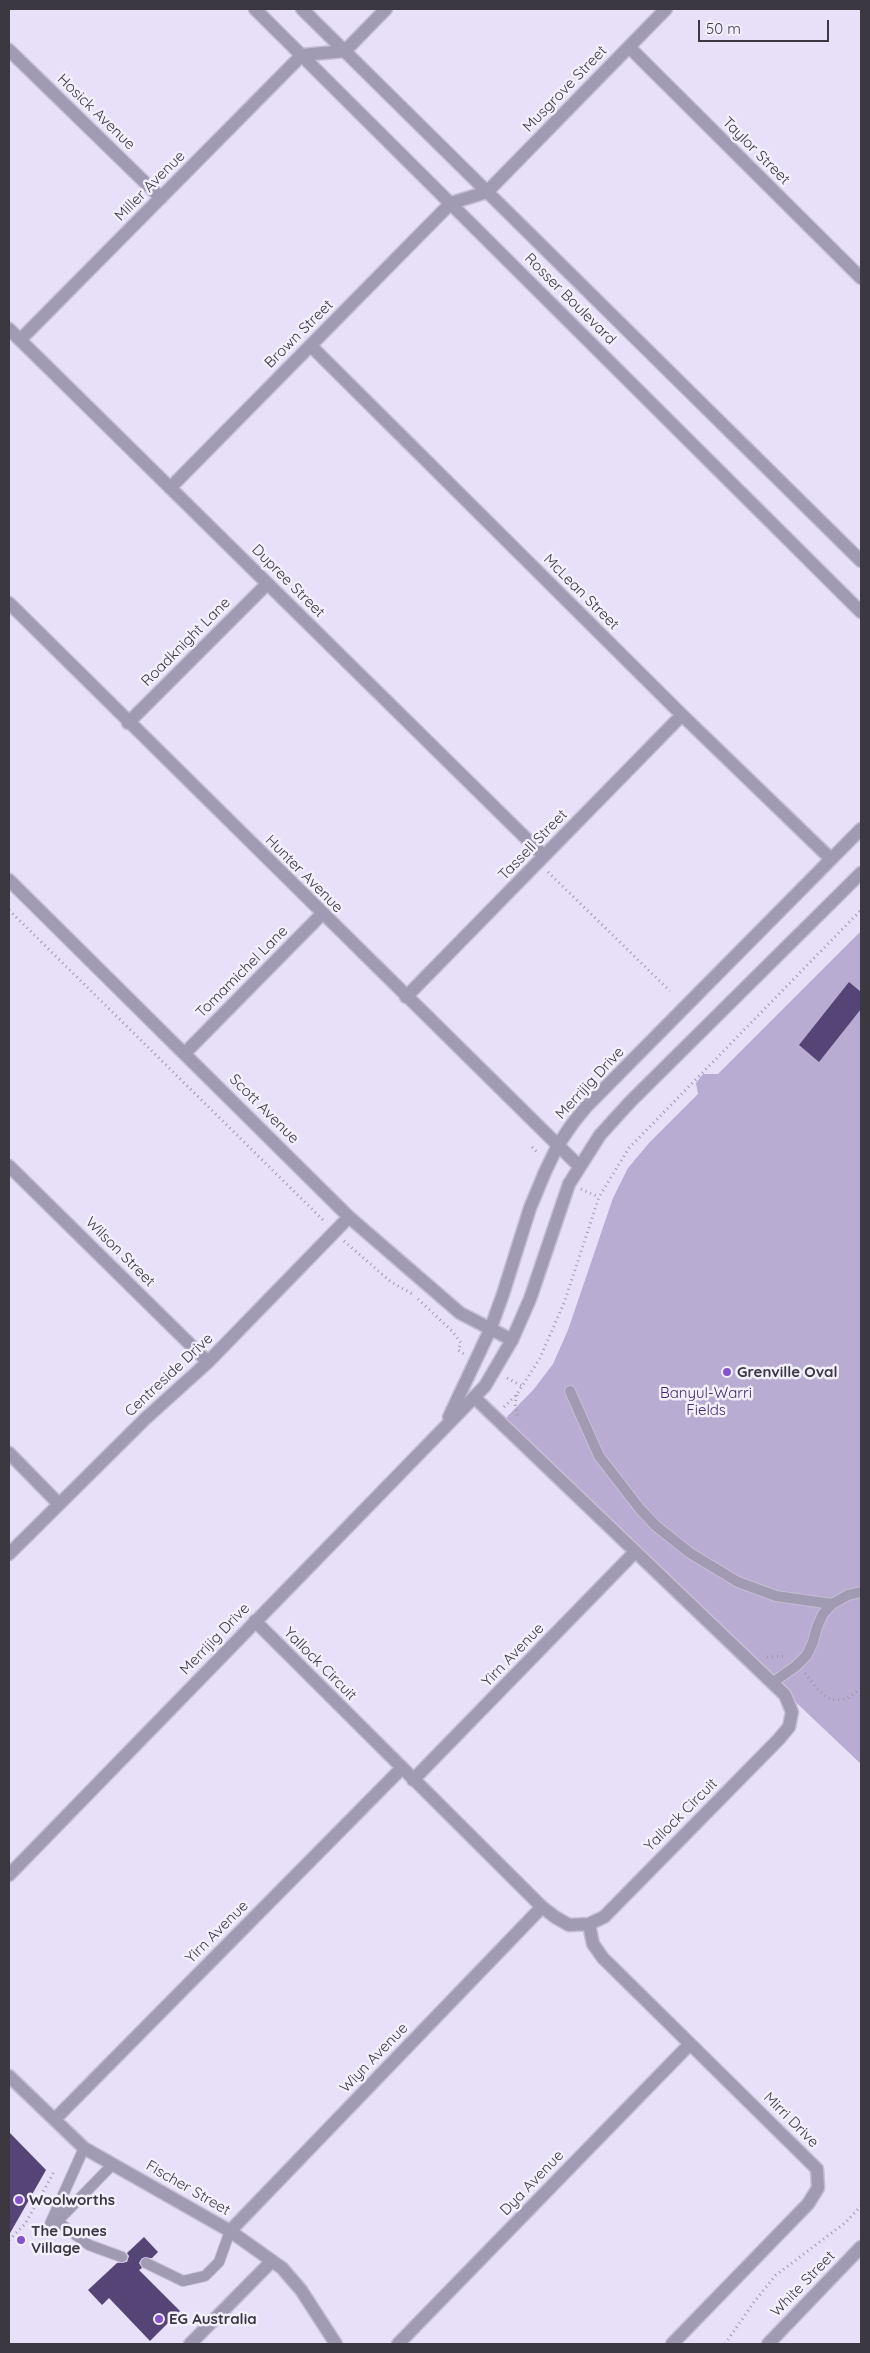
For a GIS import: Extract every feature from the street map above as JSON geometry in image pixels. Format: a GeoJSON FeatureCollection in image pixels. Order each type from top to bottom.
{"type":"FeatureCollection","features":[{"type":"Feature","properties":{"kind":"street","name":"Rosser Boulevard"},"geometry":{"type":"LineString","coordinates":[[255,9],[861,612]]}},
{"type":"Feature","properties":{"kind":"street","name":"Rosser Boulevard"},"geometry":{"type":"LineString","coordinates":[[302,9],[861,561]]}},
{"type":"Feature","properties":{"kind":"street"},"geometry":{"type":"LineString","coordinates":[[302,55],[345,51],[386,9]]}},
{"type":"Feature","properties":{"kind":"street","name":"Musgrove Street"},"geometry":{"type":"LineString","coordinates":[[487,192],[666,9]]}},
{"type":"Feature","properties":{"kind":"street","name":"Taylor Street"},"geometry":{"type":"LineString","coordinates":[[629,47],[861,278]]}},
{"type":"Feature","properties":{"kind":"street","name":"Hosick Avenue"},"geometry":{"type":"LineString","coordinates":[[9,50],[161,198]]}},
{"type":"Feature","properties":{"kind":"street","name":"Miller Avenue"},"geometry":{"type":"LineString","coordinates":[[20,340],[302,55]]}},
{"type":"Feature","properties":{"kind":"street"},"geometry":{"type":"LineString","coordinates":[[451,203],[487,192]]}},
{"type":"Feature","properties":{"kind":"street","name":"Brown Street"},"geometry":{"type":"LineString","coordinates":[[170,488],[451,203]]}},
{"type":"Feature","properties":{"kind":"street","name":"Dupree Street"},"geometry":{"type":"LineString","coordinates":[[9,329],[268,584],[541,859]]}},
{"type":"Feature","properties":{"kind":"street","name":"McLean Street"},"geometry":{"type":"LineString","coordinates":[[311,346],[682,715],[831,859]]}},
{"type":"Feature","properties":{"kind":"street","name":"Roadknight Lane"},"geometry":{"type":"LineString","coordinates":[[128,723],[268,584]]}},
{"type":"Feature","properties":{"kind":"street","name":"Hunter Avenue"},"geometry":{"type":"LineString","coordinates":[[9,603],[128,723],[579,1166]]}},
{"type":"Feature","properties":{"kind":"street","name":"Tassell Street"},"geometry":{"type":"LineString","coordinates":[[406,997],[682,715]]}},
{"type":"Feature","properties":{"kind":"street","name":"Merrijig Drive"},"geometry":{"type":"LineString","coordinates":[[444,1426],[490,1330],[530,1208],[558,1145],[586,1107],[861,829]]}},
{"type":"Feature","properties":{"kind":"street","name":"Merrijig Drive"},"geometry":{"type":"LineString","coordinates":[[9,1875],[444,1426],[475,1398],[493,1375],[512,1340],[530,1299],[563,1198],[579,1166],[600,1135],[630,1102],[861,873]]}},
{"type":"Feature","properties":{"kind":"street","name":"Scott Avenue"},"geometry":{"type":"LineString","coordinates":[[9,880],[349,1217],[460,1313],[512,1340]]}},
{"type":"Feature","properties":{"kind":"street","name":"Tomamichel Lane"},"geometry":{"type":"LineString","coordinates":[[185,1053],[322,914]]}},
{"type":"Feature","properties":{"kind":"street","name":"Wilson Street"},"geometry":{"type":"LineString","coordinates":[[9,1166],[208,1362]]}},
{"type":"Feature","properties":{"kind":"street","name":"Centreside Drive"},"geometry":{"type":"LineString","coordinates":[[9,1554],[144,1419],[208,1362],[349,1217]]}},
{"type":"Feature","properties":{"kind":"street","name":"Yallock Circuit"},"geometry":{"type":"LineString","coordinates":[[255,1621],[414,1780],[555,1917],[569,1925],[589,1924],[604,1916],[789,1727],[792,1712],[785,1695],[475,1398]]}},
{"type":"Feature","properties":{"kind":"street"},"geometry":{"type":"LineString","coordinates":[[9,1453],[59,1504]]}},
{"type":"Feature","properties":{"kind":"street","name":"Yirn Avenue"},"geometry":{"type":"LineString","coordinates":[[414,1780],[635,1552]]}},
{"type":"Feature","properties":{"kind":"street","name":"Yirn Avenue"},"geometry":{"type":"LineString","coordinates":[[55,2119],[402,1768]]}},
{"type":"Feature","properties":{"kind":"street","name":"Wiyn Avenue"},"geometry":{"type":"LineString","coordinates":[[230,2231],[542,1906]]}},
{"type":"Feature","properties":{"kind":"street","name":"Mirri Drive"},"geometry":{"type":"LineString","coordinates":[[589,1924],[593,1944],[603,1958],[817,2169],[818,2188],[808,2204],[672,2344]]}},
{"type":"Feature","properties":{"kind":"street","name":"Dya Avenue"},"geometry":{"type":"LineString","coordinates":[[398,2344],[690,2044]]}},
{"type":"Feature","properties":{"kind":"street","name":"Fischer Street"},"geometry":{"type":"LineString","coordinates":[[9,2076],[84,2148],[230,2231],[272,2261],[301,2290],[336,2344]]}},
{"type":"Feature","properties":{"kind":"street","name":"White Street"},"geometry":{"type":"LineString","coordinates":[[768,2344],[861,2247]]}},
{"type":"Feature","properties":{"kind":"street"},"geometry":{"type":"LineString","coordinates":[[190,2344],[272,2261]]}},
{"type":"Feature","properties":{"kind":"lane"},"geometry":{"type":"LineString","coordinates":[[570,1392],[599,1456],[640,1509],[656,1526],[690,1553],[738,1582],[776,1596],[832,1604]]}},
{"type":"Feature","properties":{"kind":"lane"},"geometry":{"type":"LineString","coordinates":[[772,1683],[807,1655],[823,1614],[832,1604],[848,1594],[861,1592]]}},
{"type":"Feature","properties":{"kind":"lane"},"geometry":{"type":"LineString","coordinates":[[55,2219],[84,2148]]}},
{"type":"Feature","properties":{"kind":"lane"},"geometry":{"type":"LineString","coordinates":[[55,2219],[113,2164]]}},
{"type":"Feature","properties":{"kind":"lane"},"geometry":{"type":"LineString","coordinates":[[55,2219],[89,2245],[122,2257]]}},
{"type":"Feature","properties":{"kind":"lane"},"geometry":{"type":"LineString","coordinates":[[146,2263],[183,2282],[205,2276],[218,2262],[230,2231]]}},
{"type":"Feature","properties":{"kind":"path"},"geometry":{"type":"LineString","coordinates":[[541,859],[670,991]]}},
{"type":"Feature","properties":{"kind":"path"},"geometry":{"type":"LineString","coordinates":[[9,910],[364,1260],[391,1282],[412,1293],[453,1332],[461,1343],[458,1350]]}},
{"type":"Feature","properties":{"kind":"path"},"geometry":{"type":"LineString","coordinates":[[495,1417],[517,1394],[540,1360],[564,1303],[599,1197],[629,1148],[861,910]]}},
{"type":"Feature","properties":{"kind":"path"},"geometry":{"type":"LineString","coordinates":[[517,1394],[515,1404],[521,1424]]}},
{"type":"Feature","properties":{"kind":"path"},"geometry":{"type":"LineString","coordinates":[[764,1656],[791,1655],[818,1690],[831,1700],[846,1699],[861,1689]]}},
{"type":"Feature","properties":{"kind":"path"},"geometry":{"type":"LineString","coordinates":[[9,2240],[25,2224],[54,2172]]}},
{"type":"Feature","properties":{"kind":"path"},"geometry":{"type":"LineString","coordinates":[[725,2344],[754,2302],[776,2275],[846,2222],[861,2206]]}},
{"type":"Feature","properties":{"kind":"green space","name":"Banyul-Warri Fields"},"geometry":{"type":"Polygon","coordinates":[[[861,931],[861,1764],[501,1423],[534,1389],[553,1364],[568,1330],[613,1198],[628,1168],[649,1143],[698,1094],[696,1083],[703,1074],[718,1074],[861,931]]]}},
{"type":"Feature","properties":{"kind":"building"},"geometry":{"type":"Polygon","coordinates":[[[849,982],[861,992],[861,1009],[819,1062],[799,1045],[849,982]]]}},
{"type":"Feature","properties":{"kind":"building","name":"Woolworths"},"geometry":{"type":"Polygon","coordinates":[[[9,2132],[46,2170],[9,2235],[9,2132]]]}},
{"type":"Feature","properties":{"kind":"building"},"geometry":{"type":"Polygon","coordinates":[[[144,2237],[158,2252],[152,2258],[142,2258],[139,2263],[142,2268],[139,2270],[180,2311],[150,2341],[109,2298],[102,2305],[88,2290],[117,2263],[127,2262],[129,2256],[127,2253],[144,2237]]]}},
{"type":"Feature","properties":{"kind":"place","name":"Grenville Oval"},"geometry":{"type":"Point","coordinates":[727,1372]}},
{"type":"Feature","properties":{"kind":"place","name":"Woolworths"},"geometry":{"type":"Point","coordinates":[19,2200]}},
{"type":"Feature","properties":{"kind":"place","name":"The Dunes Village"},"geometry":{"type":"Point","coordinates":[21,2240]}},
{"type":"Feature","properties":{"kind":"place","name":"EG Australia"},"geometry":{"type":"Point","coordinates":[159,2319]}}]}
